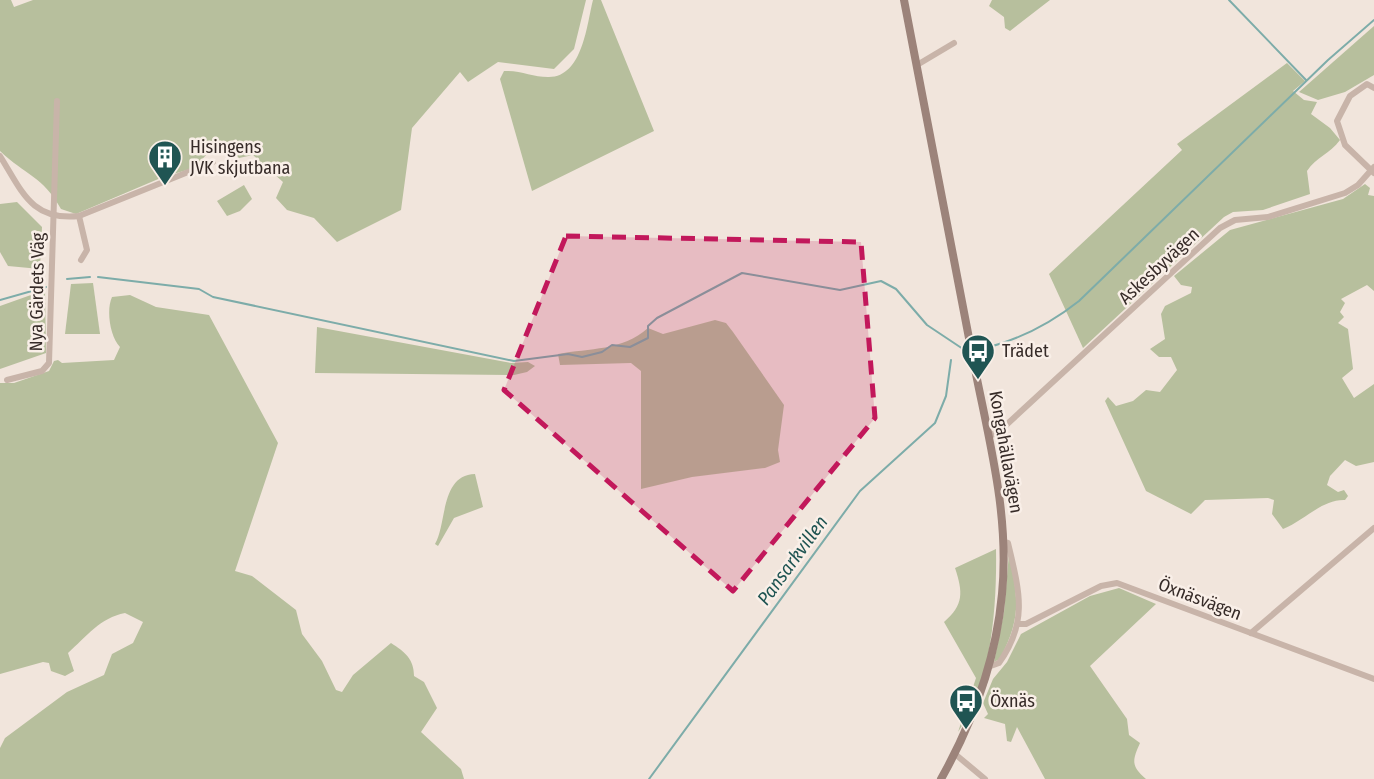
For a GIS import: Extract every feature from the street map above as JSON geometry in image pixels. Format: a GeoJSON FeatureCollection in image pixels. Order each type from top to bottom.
{"type":"FeatureCollection","features":[{"type":"Feature","properties":{"kind":"street","name":"Kongahällavägen"},"geometry":{"type":"LineString","coordinates":[[905,0],[989,437],[1004,542],[1001,603],[988,667],[955,754],[941,779]]}},
{"type":"Feature","properties":{"kind":"street"},"geometry":{"type":"LineString","coordinates":[[917,65],[954,43]]}},
{"type":"Feature","properties":{"kind":"street"},"geometry":{"type":"LineString","coordinates":[[1373,171],[1345,145],[1337,121],[1342,108],[1359,87],[1367,84],[1374,88]]}},
{"type":"Feature","properties":{"kind":"street","name":"Nya Gärdets Väg"},"geometry":{"type":"LineString","coordinates":[[6,380],[42,371],[50,363],[57,101]]}},
{"type":"Feature","properties":{"kind":"street","name":"Nya Gärdets Väg"},"geometry":{"type":"LineString","coordinates":[[0,156],[30,202],[39,211],[53,216],[79,216],[213,162]]}},
{"type":"Feature","properties":{"kind":"street","name":"Askesbyvägen"},"geometry":{"type":"LineString","coordinates":[[989,437],[1004,427],[1220,229],[1235,220],[1268,218],[1345,194],[1373,171]]}},
{"type":"Feature","properties":{"kind":"street"},"geometry":{"type":"LineString","coordinates":[[79,216],[87,250],[81,260]]}},
{"type":"Feature","properties":{"kind":"street"},"geometry":{"type":"LineString","coordinates":[[1251,633],[1374,528]]}},
{"type":"Feature","properties":{"kind":"street"},"geometry":{"type":"LineString","coordinates":[[988,667],[999,663],[1019,624],[1016,580],[1008,543],[1004,542]]}},
{"type":"Feature","properties":{"kind":"street","name":"Öxnäsvägen"},"geometry":{"type":"LineString","coordinates":[[1019,624],[1026,624],[1101,586],[1117,583],[1374,679]]}},
{"type":"Feature","properties":{"kind":"street"},"geometry":{"type":"LineString","coordinates":[[955,754],[985,779]]}},
{"type":"Feature","properties":{"kind":"highlighted area"},"geometry":{"type":"Polygon","coordinates":[[[566,236],[861,242],[875,418],[733,591],[504,390],[566,236]]]}},
{"type":"Feature","properties":{"kind":"green space"},"geometry":{"type":"Polygon","coordinates":[[[0,0],[11,0],[14,7],[33,0],[586,0],[574,49],[554,69],[498,62],[468,82],[460,72],[412,128],[401,210],[337,242],[314,218],[287,210],[276,198],[283,182],[253,155],[239,158],[227,147],[208,153],[194,168],[163,177],[76,214],[61,209],[40,182],[0,151],[0,0]]]}},
{"type":"Feature","properties":{"kind":"green space"},"geometry":{"type":"Polygon","coordinates":[[[593,0],[601,0],[654,131],[532,191],[500,79],[504,71],[548,77],[560,75],[569,69],[581,48],[593,0]]]}},
{"type":"Feature","properties":{"kind":"green space"},"geometry":{"type":"Polygon","coordinates":[[[992,0],[1050,0],[1010,31],[1005,28],[1004,17],[989,6],[992,0]]]}},
{"type":"Feature","properties":{"kind":"green space"},"geometry":{"type":"Polygon","coordinates":[[[1374,26],[1374,75],[1345,92],[1318,100],[1299,92],[1374,26]]]}},
{"type":"Feature","properties":{"kind":"green space"},"geometry":{"type":"Polygon","coordinates":[[[1287,63],[1305,81],[1293,91],[1304,100],[1317,102],[1311,114],[1330,128],[1340,140],[1307,171],[1310,194],[1263,210],[1233,212],[1224,217],[1083,348],[1049,274],[1182,150],[1177,144],[1287,63]]]}},
{"type":"Feature","properties":{"kind":"green space"},"geometry":{"type":"Polygon","coordinates":[[[1365,184],[1370,188],[1368,195],[1374,196],[1374,291],[1367,285],[1341,299],[1345,303],[1340,312],[1344,317],[1338,323],[1348,329],[1353,369],[1342,378],[1354,398],[1374,384],[1374,462],[1356,466],[1345,460],[1330,476],[1327,485],[1338,492],[1344,490],[1348,496],[1345,500],[1329,503],[1283,529],[1272,514],[1274,500],[1268,498],[1205,500],[1191,514],[1146,491],[1105,401],[1108,397],[1116,406],[1133,401],[1146,390],[1160,392],[1177,370],[1171,357],[1159,357],[1150,349],[1165,339],[1161,314],[1165,306],[1191,293],[1192,287],[1181,285],[1174,276],[1230,230],[1343,199],[1365,184]]]}},
{"type":"Feature","properties":{"kind":"green space"},"geometry":{"type":"Polygon","coordinates":[[[244,185],[252,199],[240,211],[227,216],[217,201],[244,185]]]}},
{"type":"Feature","properties":{"kind":"green space"},"geometry":{"type":"Polygon","coordinates":[[[17,202],[42,227],[40,269],[8,266],[0,252],[0,204],[17,202]]]}},
{"type":"Feature","properties":{"kind":"green space"},"geometry":{"type":"Polygon","coordinates":[[[93,283],[100,334],[65,334],[71,284],[93,283]]]}},
{"type":"Feature","properties":{"kind":"green space"},"geometry":{"type":"Polygon","coordinates":[[[45,290],[46,353],[0,369],[0,306],[45,290]]]}},
{"type":"Feature","properties":{"kind":"green space"},"geometry":{"type":"Polygon","coordinates":[[[130,295],[156,307],[209,315],[278,443],[235,571],[252,576],[296,610],[302,634],[322,661],[336,690],[342,692],[353,675],[391,643],[404,653],[410,660],[414,676],[424,682],[437,708],[421,732],[461,769],[464,779],[0,779],[0,748],[5,738],[67,692],[104,675],[112,654],[133,643],[143,622],[125,613],[101,623],[68,653],[74,671],[65,676],[51,671],[49,663],[43,662],[0,674],[0,383],[14,383],[49,371],[54,361],[58,360],[62,363],[114,360],[120,347],[111,330],[110,302],[112,297],[130,295]]]}},
{"type":"Feature","properties":{"kind":"green space"},"geometry":{"type":"Polygon","coordinates":[[[715,320],[726,323],[784,405],[778,450],[780,462],[765,468],[692,477],[641,489],[641,371],[631,363],[560,365],[558,354],[617,345],[648,328],[663,334],[715,320]]]}},
{"type":"Feature","properties":{"kind":"green space"},"geometry":{"type":"Polygon","coordinates":[[[317,327],[511,363],[528,362],[535,366],[527,372],[514,375],[315,373],[317,327]]]}},
{"type":"Feature","properties":{"kind":"green space"},"geometry":{"type":"Polygon","coordinates":[[[475,474],[483,507],[454,518],[438,546],[435,544],[450,491],[464,476],[475,474]]]}},
{"type":"Feature","properties":{"kind":"green space"},"geometry":{"type":"Polygon","coordinates":[[[996,549],[990,644],[978,691],[958,732],[976,678],[944,622],[955,610],[960,598],[955,568],[996,549]]]}},
{"type":"Feature","properties":{"kind":"green space"},"geometry":{"type":"Polygon","coordinates":[[[1009,553],[1016,595],[1015,619],[1000,659],[994,662],[1004,612],[1009,553]]]}},
{"type":"Feature","properties":{"kind":"green space"},"geometry":{"type":"Polygon","coordinates":[[[1119,588],[1156,604],[1090,666],[1127,719],[1129,735],[1140,743],[1134,763],[1146,779],[1045,779],[1017,727],[1011,742],[1007,741],[1005,724],[984,718],[988,714],[983,703],[993,679],[1007,662],[1021,634],[1090,596],[1119,588]]]}},
{"type":"Feature","properties":{"kind":"waterway"},"geometry":{"type":"LineString","coordinates":[[1229,0],[1306,80]]}},
{"type":"Feature","properties":{"kind":"waterway"},"geometry":{"type":"LineString","coordinates":[[977,350],[1031,331],[1079,301],[1328,60],[1374,20]]}},
{"type":"Feature","properties":{"kind":"waterway"},"geometry":{"type":"LineString","coordinates":[[98,277],[199,289],[213,297],[514,361],[568,354],[582,357],[602,352],[612,345],[630,347],[648,338],[648,326],[657,318],[742,273],[840,290],[881,281],[896,289],[927,325],[966,351]]}},
{"type":"Feature","properties":{"kind":"waterway"},"geometry":{"type":"LineString","coordinates":[[67,279],[90,277]]}},
{"type":"Feature","properties":{"kind":"waterway"},"geometry":{"type":"LineString","coordinates":[[0,300],[46,287]]}},
{"type":"Feature","properties":{"kind":"waterway","name":"Pansarkvillen"},"geometry":{"type":"LineString","coordinates":[[649,779],[860,491],[935,423],[946,396],[951,360]]}},
{"type":"Feature","properties":{"kind":"place","name":"Hisingens JVK skjutbana"},"geometry":{"type":"Point","coordinates":[165,187]}},
{"type":"Feature","properties":{"kind":"place","name":"Trädet"},"geometry":{"type":"Point","coordinates":[978,381]}},
{"type":"Feature","properties":{"kind":"place","name":"Öxnäs"},"geometry":{"type":"Point","coordinates":[966,731]}}]}
